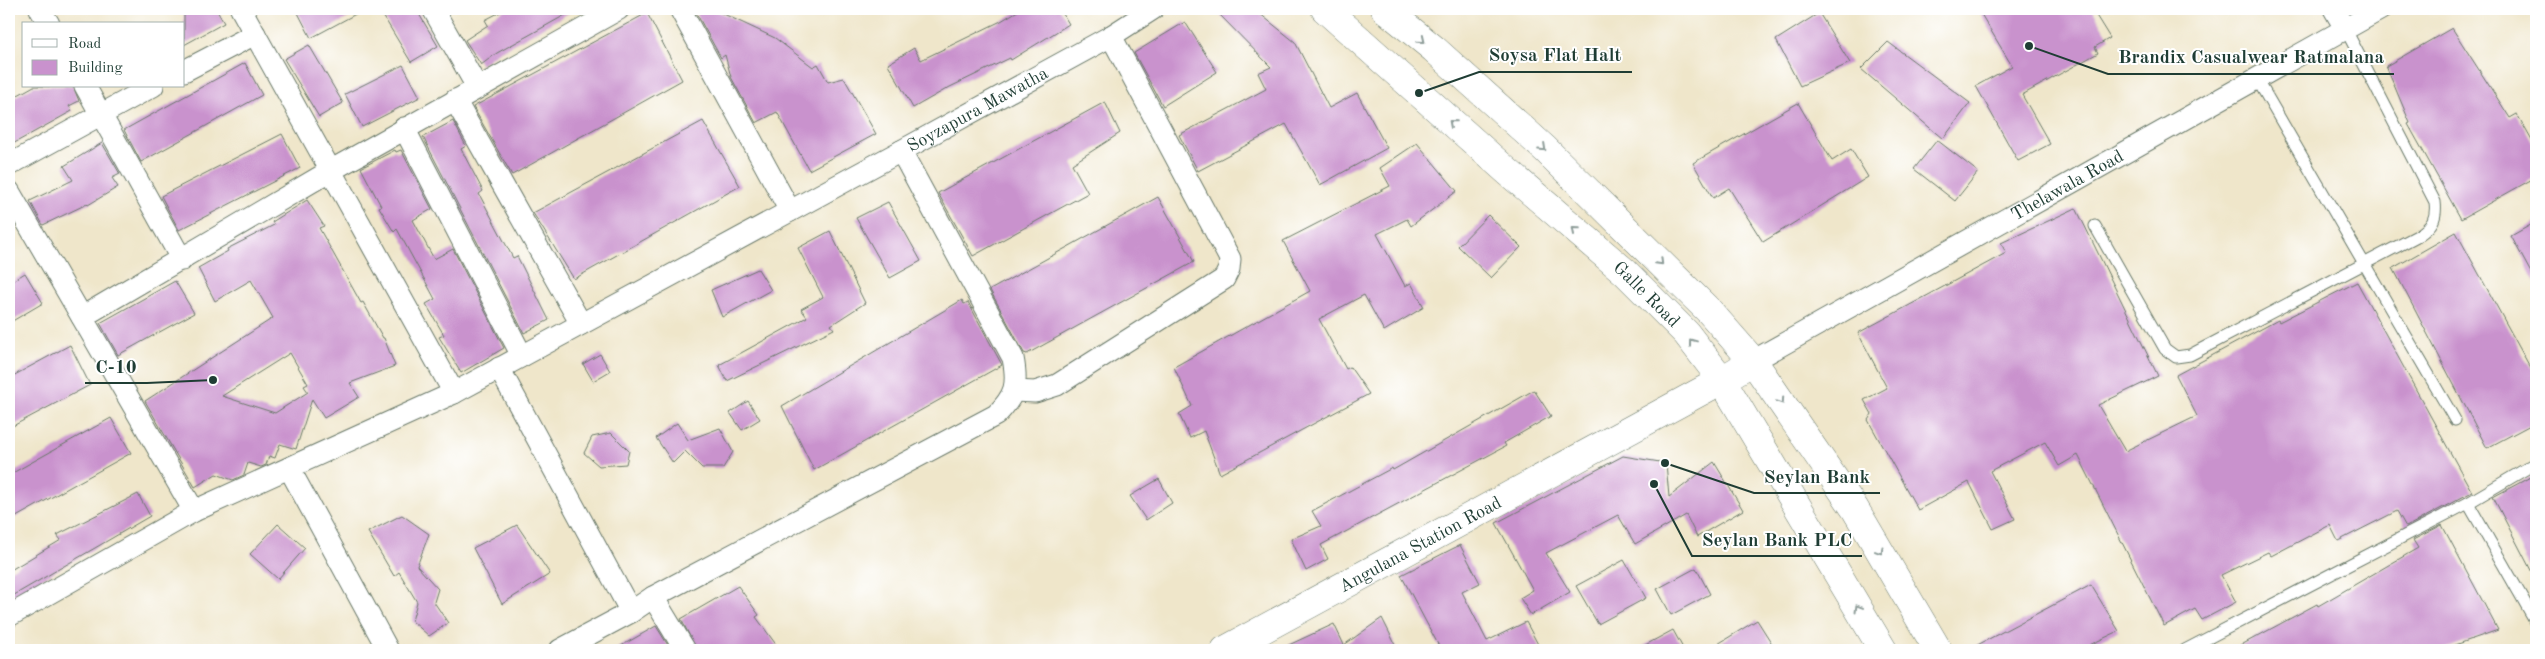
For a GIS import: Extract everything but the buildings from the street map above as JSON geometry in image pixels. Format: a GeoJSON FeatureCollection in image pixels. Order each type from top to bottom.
{"type":"FeatureCollection","features":[{"type":"Feature","properties":{"kind":"main road","name":"Galle Road"},"geometry":{"type":"LineString","coordinates":[[1325,9],[1508,172],[1625,272],[1686,333],[1722,380],[1883,650]]}},
{"type":"Feature","properties":{"kind":"main road","name":"Galle Road"},"geometry":{"type":"LineString","coordinates":[[1385,9],[1545,149],[1710,312],[1753,361],[1855,509],[1938,650]]}},
{"type":"Feature","properties":{"kind":"main road"},"geometry":{"type":"LineString","coordinates":[[1722,380],[1753,361]]}},
{"type":"Feature","properties":{"kind":"main road","name":"Angulana Station Road"},"geometry":{"type":"LineString","coordinates":[[1225,650],[1722,380]]}},
{"type":"Feature","properties":{"kind":"street"},"geometry":{"type":"LineString","coordinates":[[40,9],[48,22]]}},
{"type":"Feature","properties":{"kind":"street"},"geometry":{"type":"LineString","coordinates":[[432,9],[478,87]]}},
{"type":"Feature","properties":{"kind":"street"},"geometry":{"type":"LineString","coordinates":[[82,317],[404,128],[619,9]]}},
{"type":"Feature","properties":{"kind":"street"},"geometry":{"type":"LineString","coordinates":[[680,9],[790,211]]}},
{"type":"Feature","properties":{"kind":"street","name":"Soyzapura Mawatha"},"geometry":{"type":"LineString","coordinates":[[1014,391],[1017,378],[1013,358],[901,152],[1111,36],[1153,9]]}},
{"type":"Feature","properties":{"kind":"street"},"geometry":{"type":"LineString","coordinates":[[2334,9],[2346,30]]}},
{"type":"Feature","properties":{"kind":"street","name":"Thelawala Road"},"geometry":{"type":"LineString","coordinates":[[1753,361],[2381,9]]}},
{"type":"Feature","properties":{"kind":"street"},"geometry":{"type":"LineString","coordinates":[[246,10],[255,34],[454,393]]}},
{"type":"Feature","properties":{"kind":"street"},"geometry":{"type":"LineString","coordinates":[[185,70],[255,34]]}},
{"type":"Feature","properties":{"kind":"street"},"geometry":{"type":"LineString","coordinates":[[560,650],[631,612],[653,597],[996,415],[1008,403],[1014,391],[1035,392],[1057,385],[1224,279],[1229,269],[1230,260],[1111,36]]}},
{"type":"Feature","properties":{"kind":"street"},"geometry":{"type":"LineString","coordinates":[[86,88],[182,260]]}},
{"type":"Feature","properties":{"kind":"street"},"geometry":{"type":"LineString","coordinates":[[9,165],[149,88]]}},
{"type":"Feature","properties":{"kind":"street"},"geometry":{"type":"LineString","coordinates":[[455,100],[581,324]]}},
{"type":"Feature","properties":{"kind":"street"},"geometry":{"type":"LineString","coordinates":[[404,128],[522,356]]}},
{"type":"Feature","properties":{"kind":"street"},"geometry":{"type":"LineString","coordinates":[[9,616],[194,511],[454,393],[901,152]]}},
{"type":"Feature","properties":{"kind":"street"},"geometry":{"type":"LineString","coordinates":[[9,191],[194,511]]}},
{"type":"Feature","properties":{"kind":"street"},"geometry":{"type":"LineString","coordinates":[[499,368],[631,612]]}},
{"type":"Feature","properties":{"kind":"street"},"geometry":{"type":"LineString","coordinates":[[290,468],[388,650]]}},
{"type":"Feature","properties":{"kind":"street"},"geometry":{"type":"LineString","coordinates":[[653,597],[685,650]]}},
{"type":"Feature","properties":{"kind":"lane"},"geometry":{"type":"LineString","coordinates":[[2095,226],[2165,349],[2176,357],[2190,355],[2431,227],[2436,214],[2435,202],[2346,30]]}},
{"type":"Feature","properties":{"kind":"lane"},"geometry":{"type":"LineString","coordinates":[[2257,79],[2455,420]]}},
{"type":"Feature","properties":{"kind":"lane"},"geometry":{"type":"LineString","coordinates":[[2185,650],[2468,503],[2536,463]]}},
{"type":"Feature","properties":{"kind":"lane"},"geometry":{"type":"LineString","coordinates":[[2468,503],[2531,600],[2536,622]]}},
{"type":"Feature","properties":{"kind":"place","name":"Brandix Casualwear Ratmalana"},"geometry":{"type":"Point","coordinates":[2029,46]}},
{"type":"Feature","properties":{"kind":"place","name":"Soysa Flat Halt"},"geometry":{"type":"Point","coordinates":[1419,93]}},
{"type":"Feature","properties":{"kind":"place","name":"C-10"},"geometry":{"type":"Point","coordinates":[213,380]}},
{"type":"Feature","properties":{"kind":"place","name":"Seylan Bank"},"geometry":{"type":"Point","coordinates":[1665,463]}},
{"type":"Feature","properties":{"kind":"place","name":"Seylan Bank PLC"},"geometry":{"type":"Point","coordinates":[1654,484]}}]}
